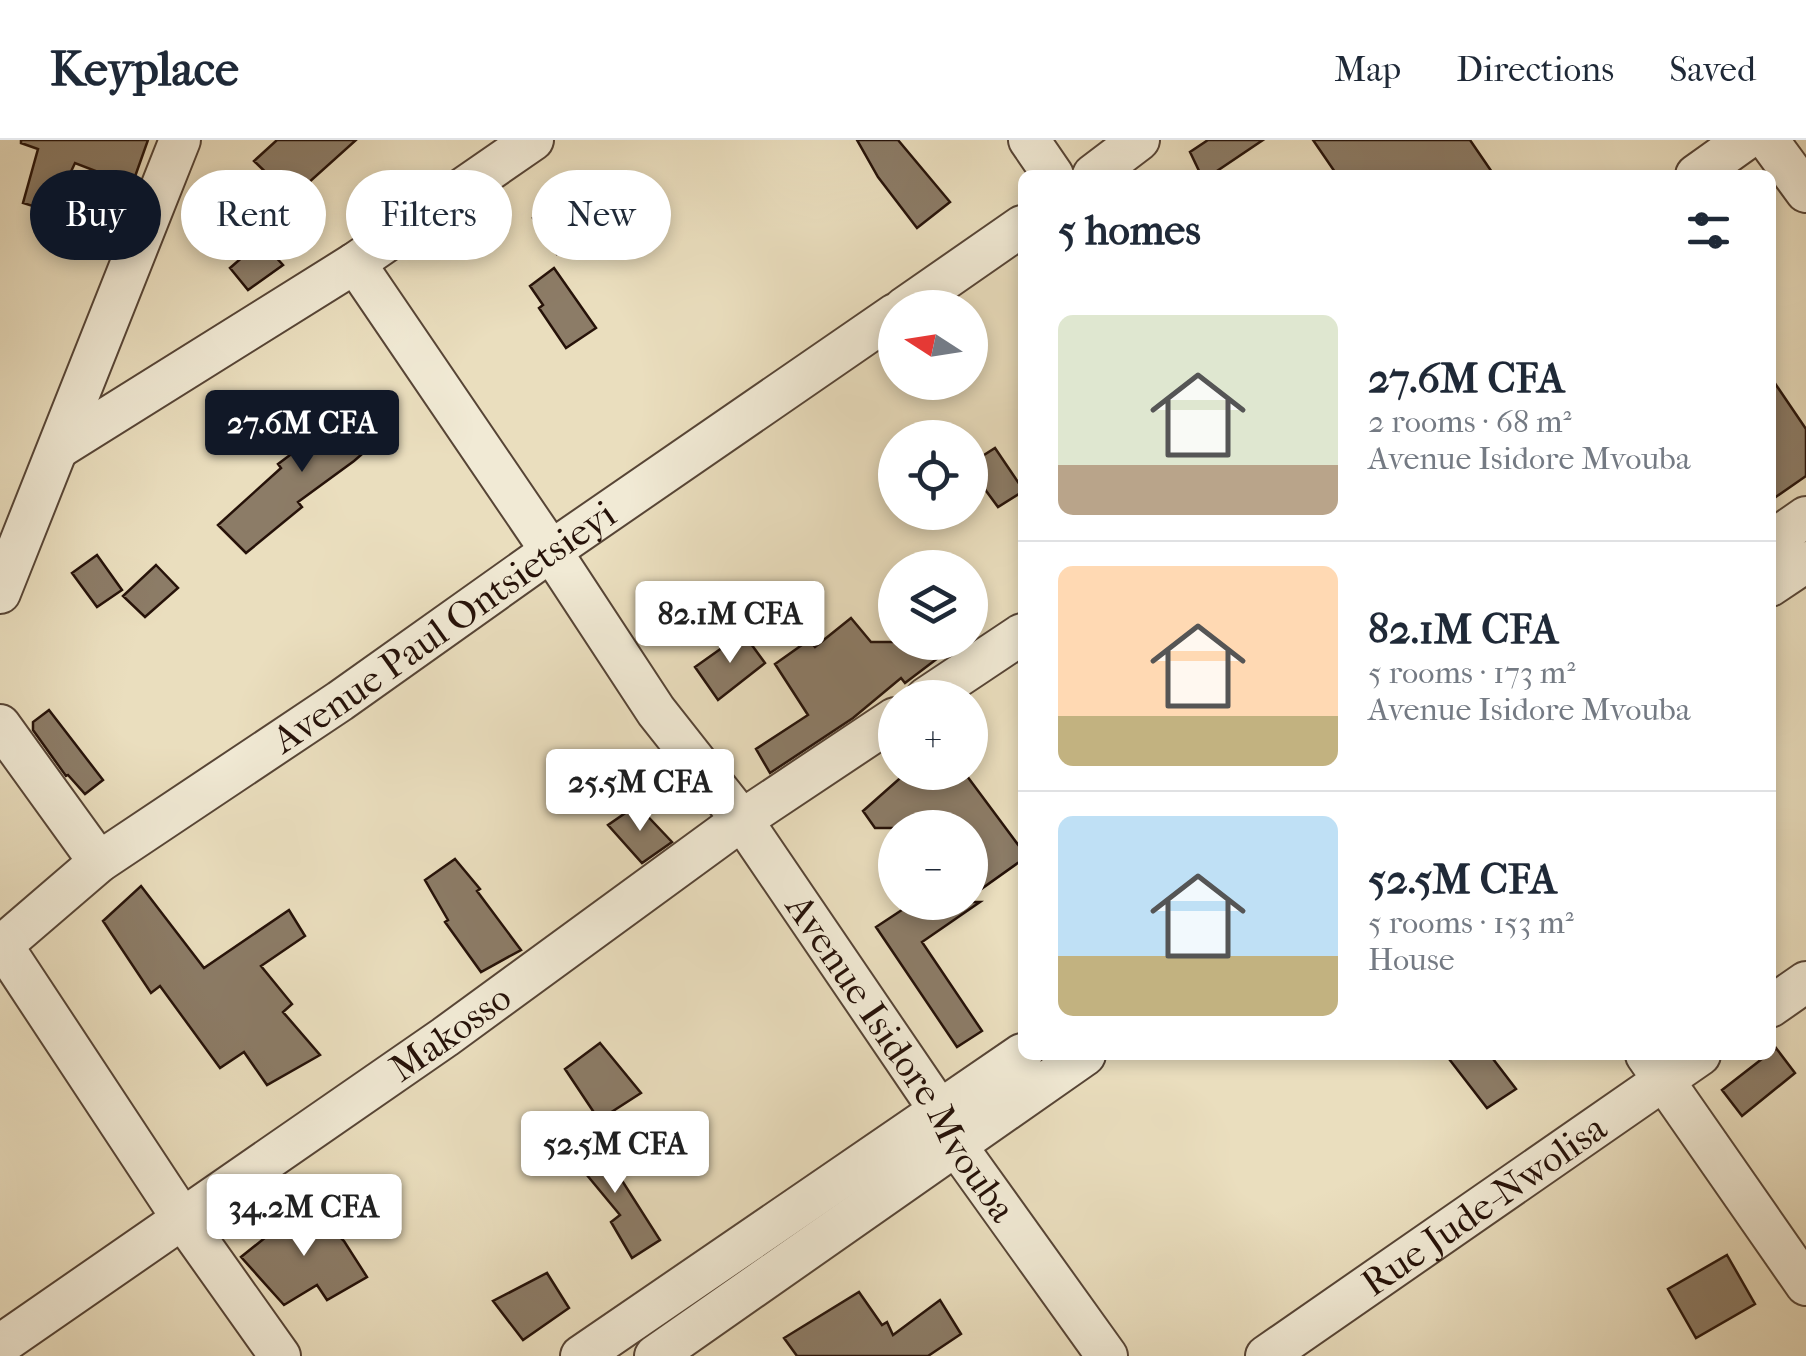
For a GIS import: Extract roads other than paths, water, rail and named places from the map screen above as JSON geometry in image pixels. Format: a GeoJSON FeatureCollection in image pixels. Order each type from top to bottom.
{"type":"FeatureCollection","features":[{"type":"Feature","properties":{"kind":"street"},"geometry":{"type":"LineString","coordinates":[[0,593],[180,140]]}},
{"type":"Feature","properties":{"kind":"street"},"geometry":{"type":"LineString","coordinates":[[1029,140],[1050,170]]}},
{"type":"Feature","properties":{"kind":"street"},"geometry":{"type":"LineString","coordinates":[[1100,170],[1139,140]]}},
{"type":"Feature","properties":{"kind":"street"},"geometry":{"type":"LineString","coordinates":[[1703,170],[1745,140]]}},
{"type":"Feature","properties":{"kind":"street"},"geometry":{"type":"LineString","coordinates":[[1768,140],[1806,192]]}},
{"type":"Feature","properties":{"kind":"street"},"geometry":{"type":"LineString","coordinates":[[58,448],[356,264],[528,141]]}},
{"type":"Feature","properties":{"kind":"street"},"geometry":{"type":"LineString","coordinates":[[930,290],[1018,229]]}},
{"type":"Feature","properties":{"kind":"street","name":"Avenue Isidore Mvouba"},"geometry":{"type":"LineString","coordinates":[[356,264],[656,711],[742,820],[947,1128],[1107,1356]]}},
{"type":"Feature","properties":{"kind":"street","name":"Avenue Paul Ontsietsieyi"},"geometry":{"type":"LineString","coordinates":[[1,946],[99,862],[340,701],[878,326]]}},
{"type":"Feature","properties":{"kind":"street"},"geometry":{"type":"LineString","coordinates":[[1776,538],[1806,518]]}},
{"type":"Feature","properties":{"kind":"street"},"geometry":{"type":"LineString","coordinates":[[1776,582],[1806,562]]}},
{"type":"Feature","properties":{"kind":"street"},"geometry":{"type":"LineString","coordinates":[[953,680],[1018,637]]}},
{"type":"Feature","properties":{"kind":"street"},"geometry":{"type":"LineString","coordinates":[[0,725],[99,862]]}},
{"type":"Feature","properties":{"kind":"street","name":"Makosso"},"geometry":{"type":"LineString","coordinates":[[0,1345],[445,1037],[742,820],[878,729]]}},
{"type":"Feature","properties":{"kind":"street"},"geometry":{"type":"LineString","coordinates":[[1,946],[182,1218],[280,1356]]}},
{"type":"Feature","properties":{"kind":"street"},"geometry":{"type":"LineString","coordinates":[[1776,1003],[1806,982]]}},
{"type":"Feature","properties":{"kind":"street"},"geometry":{"type":"LineString","coordinates":[[655,1356],[947,1128],[1018,1058]]}},
{"type":"Feature","properties":{"kind":"street"},"geometry":{"type":"LineString","coordinates":[[580,1356],[947,1128],[1076,1060]]}},
{"type":"Feature","properties":{"kind":"street","name":"Rue Jude-Nwolisa"},"geometry":{"type":"LineString","coordinates":[[1266,1356],[1654,1068],[1682,1060]]}},
{"type":"Feature","properties":{"kind":"street"},"geometry":{"type":"LineString","coordinates":[[1654,1068],[1806,1285]]}}]}
